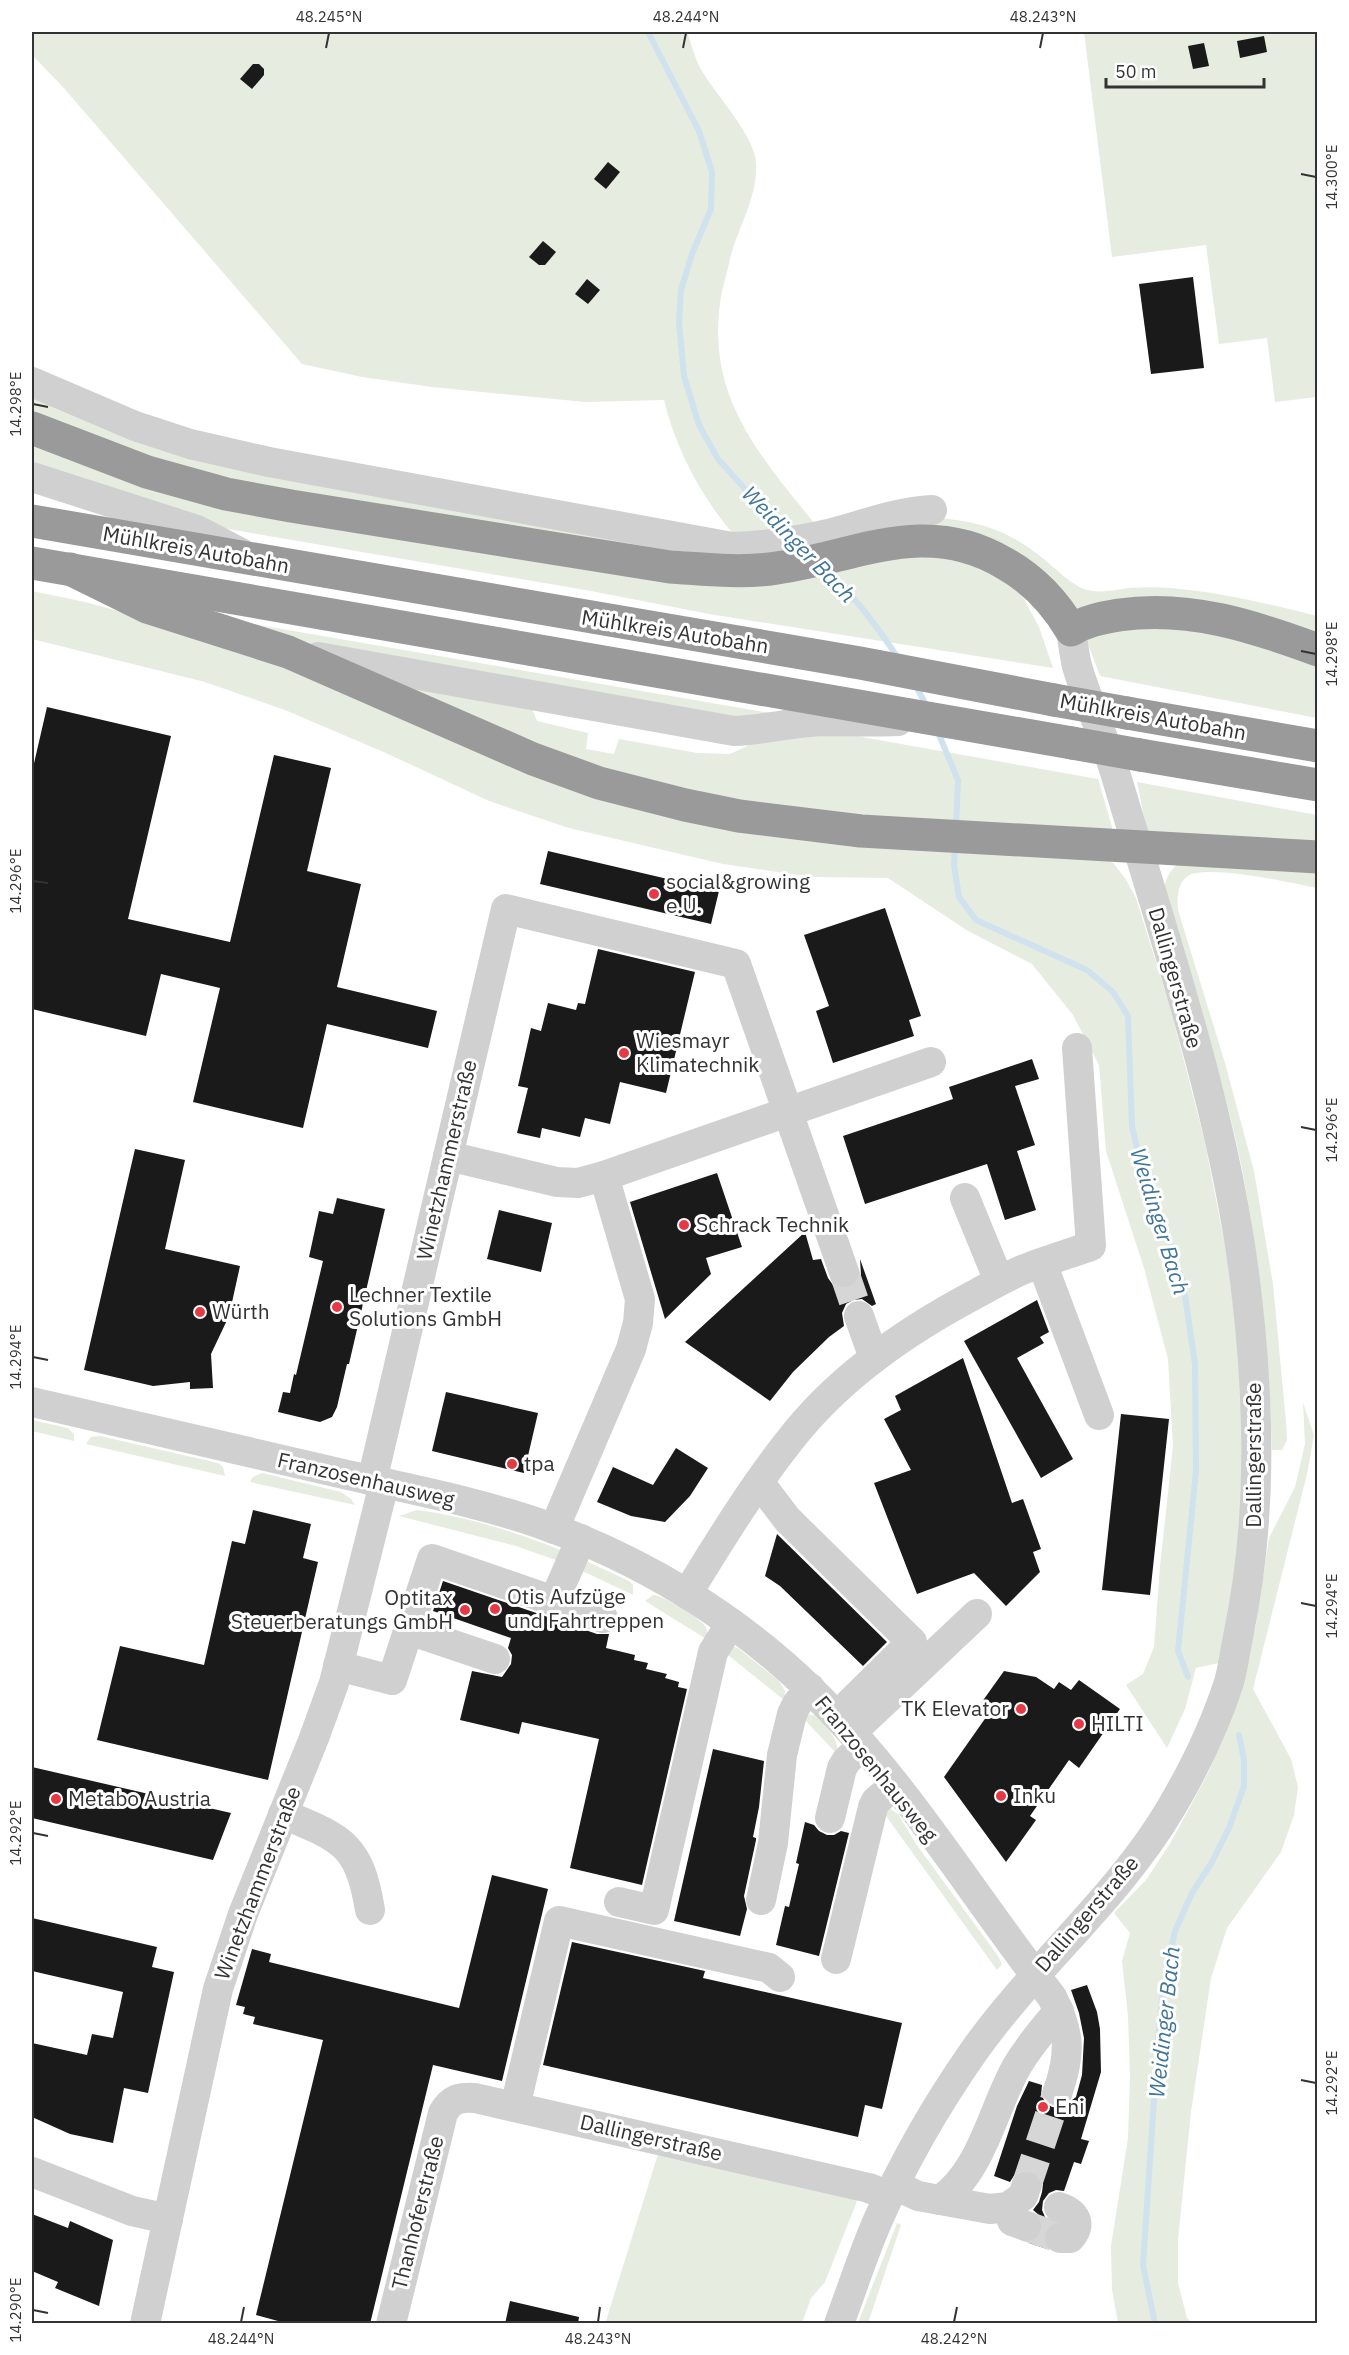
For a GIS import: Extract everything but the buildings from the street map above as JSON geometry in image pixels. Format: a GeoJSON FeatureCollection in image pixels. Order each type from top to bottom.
{"type":"FeatureCollection","features":[{"type":"Feature","properties":{"kind":"highway"},"geometry":{"type":"LineString","coordinates":[[32,428],[147,472],[226,494],[670,567],[731,571],[767,557],[854,550],[921,541],[943,541],[984,551],[1018,570],[1048,596],[1071,630],[1096,619],[1130,614],[1174,612],[1227,620],[1317,650]]}},
{"type":"Feature","properties":{"kind":"highway","name":"Mühlkreis Autobahn"},"geometry":{"type":"LineString","coordinates":[[32,521],[861,663],[1054,700],[1317,746]]}},
{"type":"Feature","properties":{"kind":"highway","name":"Mühlkreis Autobahn"},"geometry":{"type":"LineString","coordinates":[[32,563],[904,716],[989,728],[1317,785]]}},
{"type":"Feature","properties":{"kind":"highway"},"geometry":{"type":"LineString","coordinates":[[70,569],[147,607],[288,652],[533,759],[599,783],[685,805],[739,816],[849,830],[1317,857]]}},
{"type":"Feature","properties":{"kind":"street"},"geometry":{"type":"LineString","coordinates":[[32,382],[135,426],[190,444],[269,462],[732,547],[767,557],[824,535],[881,517],[909,511],[932,510]]}},
{"type":"Feature","properties":{"kind":"street"},"geometry":{"type":"LineString","coordinates":[[32,477],[197,530],[257,561]]}},
{"type":"Feature","properties":{"kind":"street","name":"Dallingerstraße"},"geometry":{"type":"LineString","coordinates":[[839,2324],[877,2223],[892,2191],[923,2133],[974,2050],[1035,1974],[1142,1852],[1170,1809],[1207,1740],[1229,1681],[1249,1583],[1255,1524],[1257,1459],[1254,1379],[1247,1295],[1234,1212],[1191,1025],[1116,775],[1077,666],[1071,630]]}},
{"type":"Feature","properties":{"kind":"street"},"geometry":{"type":"LineString","coordinates":[[288,652],[734,731],[763,730],[789,724],[904,716]]}},
{"type":"Feature","properties":{"kind":"street","name":"Winetzhammerstraße"},"geometry":{"type":"LineString","coordinates":[[145,2324],[218,1989],[243,1914],[314,1738],[338,1666],[448,1156],[506,909],[736,964],[787,1113]]}},
{"type":"Feature","properties":{"kind":"street"},"geometry":{"type":"LineString","coordinates":[[687,1594],[790,1438],[822,1404],[874,1358],[946,1310],[999,1281],[1091,1246],[1077,1048]]}},
{"type":"Feature","properties":{"kind":"street"},"geometry":{"type":"LineString","coordinates":[[448,1156],[557,1182],[578,1183],[604,1176],[931,1062]]}},
{"type":"Feature","properties":{"kind":"street"},"geometry":{"type":"LineString","coordinates":[[787,1113],[844,1272]]}},
{"type":"Feature","properties":{"kind":"street"},"geometry":{"type":"LineString","coordinates":[[554,1601],[567,1534],[638,1323],[640,1299],[635,1276],[604,1176]]}},
{"type":"Feature","properties":{"kind":"street"},"geometry":{"type":"LineString","coordinates":[[965,1198],[999,1281]]}},
{"type":"Feature","properties":{"kind":"street"},"geometry":{"type":"LineString","coordinates":[[1042,1263],[1099,1415]]}},
{"type":"Feature","properties":{"kind":"street"},"geometry":{"type":"LineString","coordinates":[[859,1316],[874,1358]]}},
{"type":"Feature","properties":{"kind":"street","name":"Franzosenhausweg"},"geometry":{"type":"LineString","coordinates":[[32,1402],[471,1504],[567,1534],[616,1555],[687,1594],[731,1623],[766,1649],[810,1689],[851,1732],[895,1785],[1052,1997],[1063,2018],[1068,2048],[1058,2091]]}},
{"type":"Feature","properties":{"kind":"street"},"geometry":{"type":"LineString","coordinates":[[759,1482],[787,1519],[912,1642],[851,1732],[847,1760],[842,1768],[830,1818]]}},
{"type":"Feature","properties":{"kind":"street"},"geometry":{"type":"LineString","coordinates":[[338,1666],[392,1680],[432,1559],[603,1618]]}},
{"type":"Feature","properties":{"kind":"street"},"geometry":{"type":"LineString","coordinates":[[851,1732],[976,1614]]}},
{"type":"Feature","properties":{"kind":"street"},"geometry":{"type":"LineString","coordinates":[[619,1902],[654,1910],[713,1652],[731,1623]]}},
{"type":"Feature","properties":{"kind":"street"},"geometry":{"type":"LineString","coordinates":[[409,1630],[495,1659]]}},
{"type":"Feature","properties":{"kind":"street"},"geometry":{"type":"LineString","coordinates":[[761,1900],[773,1843],[782,1755],[792,1714],[810,1689]]}},
{"type":"Feature","properties":{"kind":"street"},"geometry":{"type":"LineString","coordinates":[[836,1959],[873,1808],[876,1801],[895,1785]]}},
{"type":"Feature","properties":{"kind":"street"},"geometry":{"type":"LineString","coordinates":[[283,1814],[331,1835],[350,1850],[365,1879],[370,1910]]}},
{"type":"Feature","properties":{"kind":"street"},"geometry":{"type":"LineString","coordinates":[[515,2107],[559,1921],[769,1968],[780,1977]]}},
{"type":"Feature","properties":{"kind":"street"},"geometry":{"type":"LineString","coordinates":[[940,2200],[951,2192],[967,2174],[1017,2066],[1036,2038],[1059,2011]]}},
{"type":"Feature","properties":{"kind":"street","name":"Dallingerstraße"},"geometry":{"type":"LineString","coordinates":[[448,2103],[459,2097],[475,2098],[869,2188],[892,2191]]}},
{"type":"Feature","properties":{"kind":"street","name":"Thanhoferstraße"},"geometry":{"type":"LineString","coordinates":[[391,2324],[442,2113],[448,2103]]}},
{"type":"Feature","properties":{"kind":"street"},"geometry":{"type":"LineString","coordinates":[[32,2172],[132,2211],[168,2219]]}},
{"type":"Feature","properties":{"kind":"street"},"geometry":{"type":"LineString","coordinates":[[892,2191],[990,2209],[1029,2204],[1069,2210],[1076,2217],[1075,2233],[1070,2238],[1060,2238]]}},
{"type":"Feature","properties":{"kind":"shaded area"},"geometry":{"type":"Polygon","coordinates":[[[32,32],[687,32],[699,66],[749,140],[756,163],[751,200],[733,247],[720,303],[718,338],[722,370],[743,426],[777,477],[818,528],[739,540],[714,510],[693,475],[676,438],[664,400],[585,402],[432,387],[362,377],[302,364],[63,87],[32,55],[32,32]]]}},
{"type":"Feature","properties":{"kind":"shaded area"},"geometry":{"type":"Polygon","coordinates":[[[1084,32],[1317,32],[1317,397],[1275,402],[1267,338],[1219,344],[1206,245],[1112,257],[1084,32]]]}},
{"type":"Feature","properties":{"kind":"shaded area"},"geometry":{"type":"Polygon","coordinates":[[[32,389],[125,429],[691,549],[921,517],[970,522],[998,531],[1026,546],[1084,589],[1100,591],[1170,588],[1207,592],[1263,603],[1317,616],[1317,641],[1078,611],[993,544],[714,562],[193,474],[32,416],[32,389]]]}},
{"type":"Feature","properties":{"kind":"shaded area"},"geometry":{"type":"Polygon","coordinates":[[[32,437],[694,580],[878,555],[974,557],[1019,590],[1039,627],[1053,668],[709,614],[591,591],[228,529],[186,519],[32,471],[32,437]]]}},
{"type":"Feature","properties":{"kind":"shaded area"},"geometry":{"type":"Polygon","coordinates":[[[32,591],[85,602],[159,622],[249,652],[574,788],[1098,857],[1113,863],[1136,898],[1170,1007],[1204,1138],[1229,1266],[1241,1377],[1243,1489],[1234,1587],[1219,1663],[1196,1668],[1185,1709],[1167,1748],[1126,1685],[1143,1674],[1154,1647],[1173,1446],[1168,1359],[1144,1268],[1106,1151],[1099,1065],[1073,1015],[1032,964],[968,931],[888,878],[812,877],[723,864],[569,828],[489,801],[386,753],[285,710],[205,682],[32,639],[32,591]]]}},
{"type":"Feature","properties":{"kind":"shaded area"},"geometry":{"type":"Polygon","coordinates":[[[230,620],[787,716],[753,722],[288,641],[230,620]]]}},
{"type":"Feature","properties":{"kind":"shaded area"},"geometry":{"type":"Polygon","coordinates":[[[1162,621],[1317,661],[1317,718],[1100,676],[1088,644],[1088,636],[1162,621]]]}},
{"type":"Feature","properties":{"kind":"shaded area"},"geometry":{"type":"Polygon","coordinates":[[[351,668],[529,702],[537,721],[588,733],[586,749],[614,754],[619,739],[697,753],[730,754],[756,742],[828,731],[1098,779],[1112,834],[828,820],[586,769],[351,668]]]}},
{"type":"Feature","properties":{"kind":"shaded area"},"geometry":{"type":"Polygon","coordinates":[[[1137,782],[1317,815],[1317,847],[1147,832],[1137,782]]]}},
{"type":"Feature","properties":{"kind":"shaded area"},"geometry":{"type":"Polygon","coordinates":[[[1181,861],[1317,868],[1317,888],[1290,882],[1212,872],[1188,876],[1180,887],[1178,896],[1178,910],[1225,1063],[1254,1171],[1273,1284],[1287,1440],[1282,1450],[1272,1450],[1269,1378],[1262,1307],[1248,1199],[1241,1164],[1215,1061],[1164,892],[1169,875],[1181,861]]]}},
{"type":"Feature","properties":{"kind":"shaded area"},"geometry":{"type":"Polygon","coordinates":[[[1303,1403],[1314,1435],[1307,1474],[1253,1689],[1291,1759],[1298,1787],[1294,1815],[1281,1852],[1227,1928],[1211,1978],[1191,2112],[1178,2239],[1178,2283],[1187,2318],[1192,2323],[1118,2323],[1112,2290],[1111,2246],[1128,2138],[1130,2077],[1128,2016],[1122,1961],[1130,1933],[1114,1913],[1146,1880],[1171,1842],[1206,1777],[1227,1731],[1256,1625],[1269,1538],[1295,1487],[1305,1444],[1303,1403]]]}},
{"type":"Feature","properties":{"kind":"shaded area"},"geometry":{"type":"Polygon","coordinates":[[[32,1420],[68,1428],[74,1434],[74,1441],[32,1431],[32,1420]]]}},
{"type":"Feature","properties":{"kind":"shaded area"},"geometry":{"type":"Polygon","coordinates":[[[100,1436],[218,1463],[223,1467],[225,1476],[86,1444],[91,1437],[100,1436]]]}},
{"type":"Feature","properties":{"kind":"shaded area"},"geometry":{"type":"Polygon","coordinates":[[[262,1473],[341,1492],[355,1505],[250,1482],[253,1477],[262,1473]]]}},
{"type":"Feature","properties":{"kind":"shaded area"},"geometry":{"type":"Polygon","coordinates":[[[417,1510],[473,1521],[528,1538],[563,1551],[564,1563],[516,1546],[399,1516],[417,1510]]]}},
{"type":"Feature","properties":{"kind":"shaded area"},"geometry":{"type":"Polygon","coordinates":[[[586,1561],[629,1581],[633,1585],[633,1595],[576,1568],[586,1561]]]}},
{"type":"Feature","properties":{"kind":"shaded area"},"geometry":{"type":"Polygon","coordinates":[[[653,1595],[672,1603],[701,1622],[707,1630],[708,1640],[645,1601],[653,1595]]]}},
{"type":"Feature","properties":{"kind":"shaded area"},"geometry":{"type":"Polygon","coordinates":[[[731,1646],[738,1648],[779,1681],[785,1691],[784,1700],[723,1651],[731,1646]]]}},
{"type":"Feature","properties":{"kind":"shaded area"},"geometry":{"type":"Polygon","coordinates":[[[815,1715],[831,1733],[836,1742],[837,1754],[803,1718],[815,1715]]]}},
{"type":"Feature","properties":{"kind":"shaded area"},"geometry":{"type":"Polygon","coordinates":[[[889,1808],[898,1814],[916,1844],[998,1956],[1002,1964],[997,1970],[881,1809],[889,1808]]]}},
{"type":"Feature","properties":{"kind":"shaded area"},"geometry":{"type":"Polygon","coordinates":[[[659,2151],[850,2194],[857,2201],[825,2282],[811,2298],[802,2323],[605,2324],[659,2151]]]}},
{"type":"Feature","properties":{"kind":"shaded area"},"geometry":{"type":"Polygon","coordinates":[[[897,2223],[901,2225],[868,2323],[858,2323],[897,2223]]]}},
{"type":"Feature","properties":{"kind":"waterway","name":"Weidinger Bach"},"geometry":{"type":"LineString","coordinates":[[648,32],[699,131],[712,172],[711,209],[692,254],[681,290],[679,322],[684,376],[699,425],[718,459],[784,532]]}},
{"type":"Feature","properties":{"kind":"waterway","name":"Weidinger Bach"},"geometry":{"type":"LineString","coordinates":[[825,569],[846,589],[898,658]]}},
{"type":"Feature","properties":{"kind":"waterway","name":"Weidinger Bach"},"geometry":{"type":"LineString","coordinates":[[915,684],[927,707]]}},
{"type":"Feature","properties":{"kind":"waterway","name":"Weidinger Bach"},"geometry":{"type":"LineString","coordinates":[[937,730],[958,780],[956,827]]}},
{"type":"Feature","properties":{"kind":"waterway","name":"Weidinger Bach"},"geometry":{"type":"LineString","coordinates":[[955,846],[954,865],[959,897],[976,920],[1087,970],[1113,992],[1128,1016],[1132,1126],[1143,1175],[1183,1282],[1195,1364],[1196,1471],[1178,1651],[1188,1677]]}},
{"type":"Feature","properties":{"kind":"waterway","name":"Weidinger Bach"},"geometry":{"type":"LineString","coordinates":[[1155,2324],[1143,2265],[1164,1981],[1175,1931],[1192,1893],[1212,1862],[1229,1828],[1244,1786],[1244,1760],[1239,1735]]}},
{"type":"Feature","properties":{"kind":"tunnel"},"geometry":{"type":"LineString","coordinates":[[844,1272],[859,1316]]}},
{"type":"Feature","properties":{"kind":"tunnel"},"geometry":{"type":"LineString","coordinates":[[1026,2187],[1058,2091]]}},
{"type":"Feature","properties":{"kind":"tunnel"},"geometry":{"type":"LineString","coordinates":[[1026,2226],[1060,2238]]}},
{"type":"Feature","properties":{"kind":"place","name":"social&growing e.U."},"geometry":{"type":"Point","coordinates":[654,894]}},
{"type":"Feature","properties":{"kind":"place","name":"Wiesmayr Klimatechnik"},"geometry":{"type":"Point","coordinates":[624,1053]}},
{"type":"Feature","properties":{"kind":"place","name":"Schrack Technik"},"geometry":{"type":"Point","coordinates":[684,1225]}},
{"type":"Feature","properties":{"kind":"place","name":"Lechner Textile Solutions GmbH"},"geometry":{"type":"Point","coordinates":[337,1307]}},
{"type":"Feature","properties":{"kind":"place","name":"Würth"},"geometry":{"type":"Point","coordinates":[200,1312]}},
{"type":"Feature","properties":{"kind":"place","name":"tpa"},"geometry":{"type":"Point","coordinates":[512,1464]}},
{"type":"Feature","properties":{"kind":"place","name":"Otis Aufzüge und Fahrtreppen"},"geometry":{"type":"Point","coordinates":[495,1609]}},
{"type":"Feature","properties":{"kind":"place","name":"Optitax Steuerberatungs GmbH"},"geometry":{"type":"Point","coordinates":[465,1610]}},
{"type":"Feature","properties":{"kind":"place","name":"TK Elevator"},"geometry":{"type":"Point","coordinates":[1021,1709]}},
{"type":"Feature","properties":{"kind":"place","name":"HILTI"},"geometry":{"type":"Point","coordinates":[1079,1724]}},
{"type":"Feature","properties":{"kind":"place","name":"Inku"},"geometry":{"type":"Point","coordinates":[1001,1796]}},
{"type":"Feature","properties":{"kind":"place","name":"Metabo Austria"},"geometry":{"type":"Point","coordinates":[56,1799]}},
{"type":"Feature","properties":{"kind":"place","name":"Eni"},"geometry":{"type":"Point","coordinates":[1043,2107]}}]}
